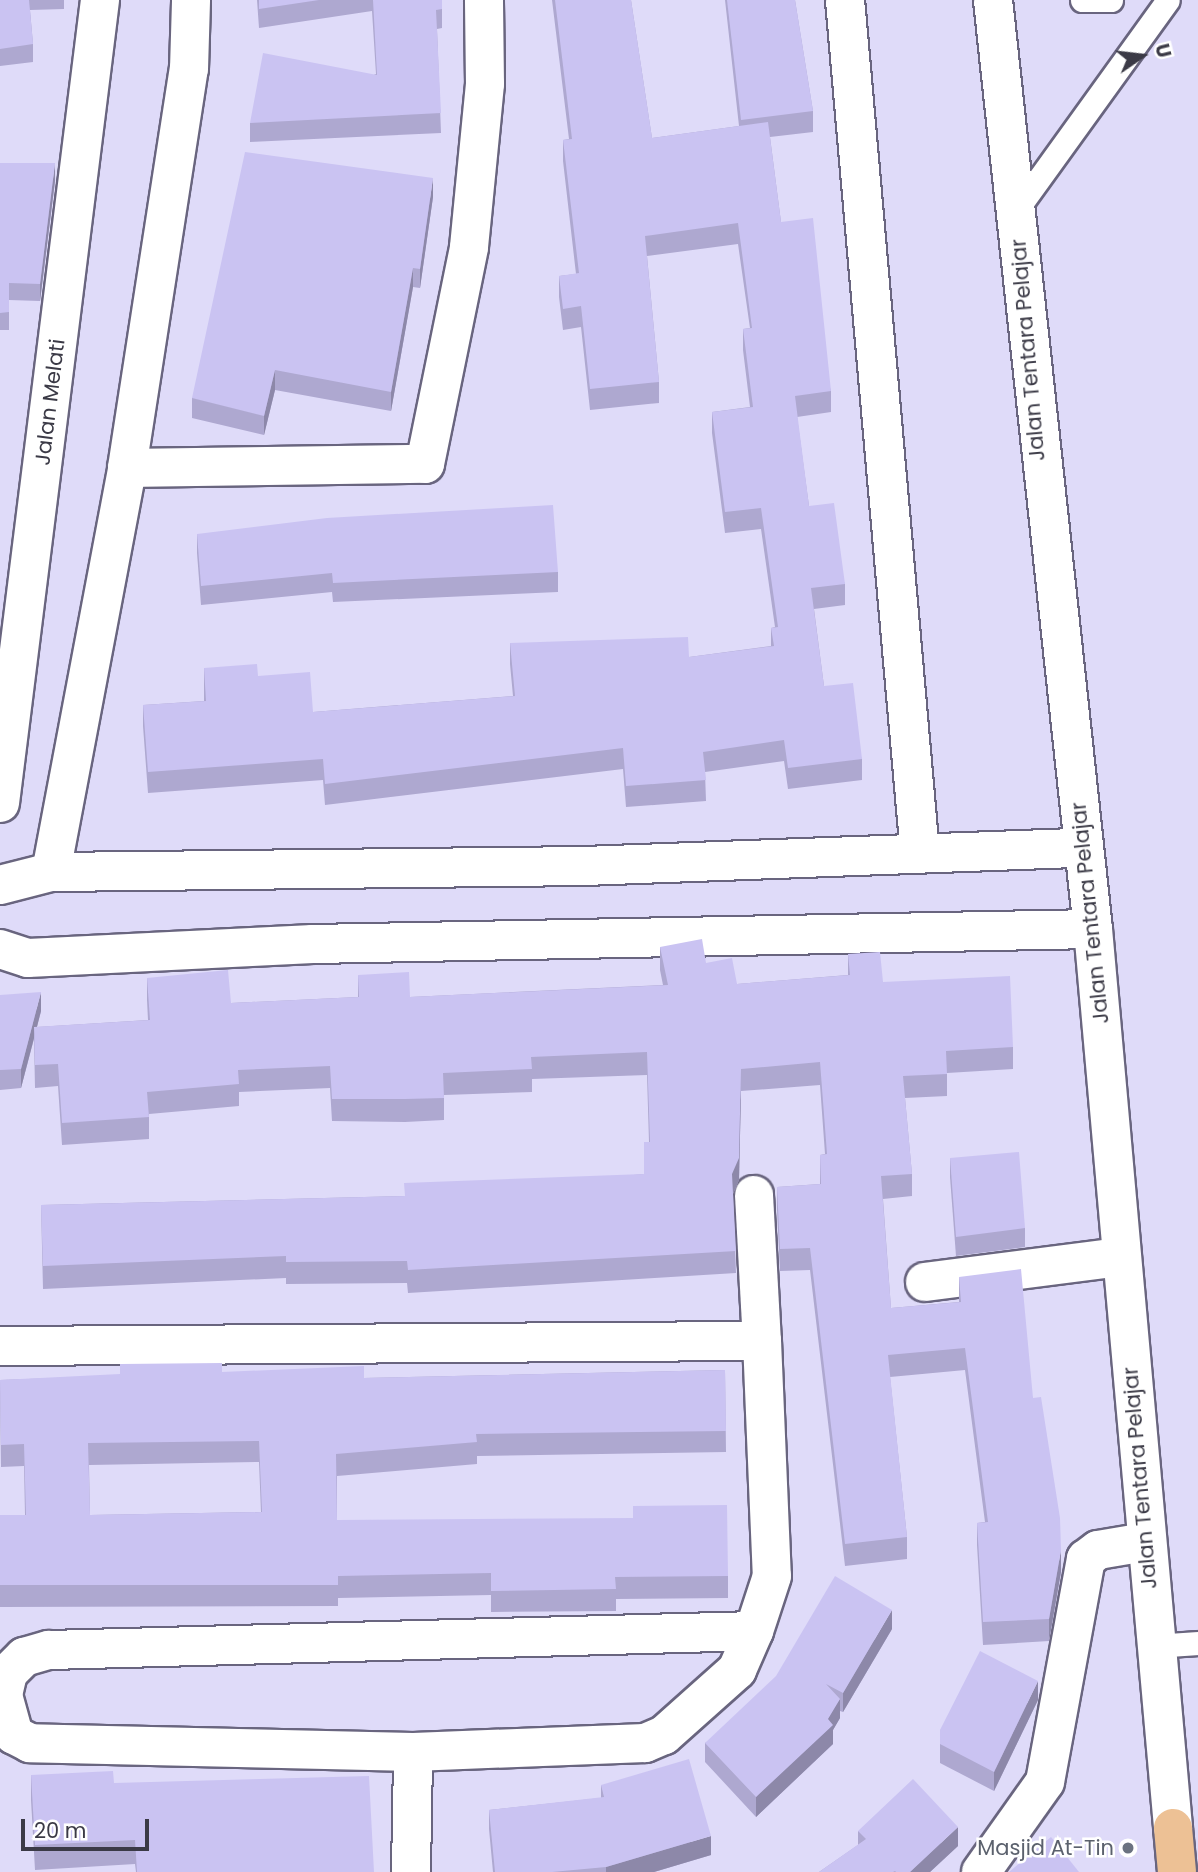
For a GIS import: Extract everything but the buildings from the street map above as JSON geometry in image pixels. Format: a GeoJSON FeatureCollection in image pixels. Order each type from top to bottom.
{"type":"FeatureCollection","features":[{"type":"Feature","properties":{"kind":"main road"},"geometry":{"type":"LineString","coordinates":[[1173,1828],[1177,1872]]}},
{"type":"Feature","properties":{"kind":"street","name":"Jalan Melati"},"geometry":{"type":"LineString","coordinates":[[0,803],[100,0]]}},
{"type":"Feature","properties":{"kind":"street"},"geometry":{"type":"LineString","coordinates":[[51,872],[127,468],[189,69],[191,0]]}},
{"type":"Feature","properties":{"kind":"street"},"geometry":{"type":"LineString","coordinates":[[127,468],[408,469],[425,464],[468,247],[485,84],[484,0]]}},
{"type":"Feature","properties":{"kind":"street"},"geometry":{"type":"LineString","coordinates":[[845,0],[920,854]]}},
{"type":"Feature","properties":{"kind":"street","name":"Jalan Tentara Pelajar"},"geometry":{"type":"LineString","coordinates":[[993,0],[1082,848],[1093,929],[1154,1646],[1173,1828]]}},
{"type":"Feature","properties":{"kind":"street"},"geometry":{"type":"LineString","coordinates":[[0,885],[51,872],[920,854],[1082,848]]}},
{"type":"Feature","properties":{"kind":"street"},"geometry":{"type":"LineString","coordinates":[[0,949],[28,958],[313,944],[1093,929]]}},
{"type":"Feature","properties":{"kind":"street"},"geometry":{"type":"LineString","coordinates":[[754,1195],[772,1576],[754,1631],[737,1670],[664,1735],[645,1743],[413,1752],[52,1746],[14,1735],[4,1695],[8,1673],[24,1657],[49,1650],[754,1631]]}},
{"type":"Feature","properties":{"kind":"street"},"geometry":{"type":"LineString","coordinates":[[925,1282],[1121,1257]]}},
{"type":"Feature","properties":{"kind":"street"},"geometry":{"type":"LineString","coordinates":[[0,1346],[762,1341]]}},
{"type":"Feature","properties":{"kind":"street"},"geometry":{"type":"LineString","coordinates":[[981,1872],[1045,1782],[1086,1559],[1098,1550],[1145,1542]]}},
{"type":"Feature","properties":{"kind":"street"},"geometry":{"type":"LineString","coordinates":[[411,1872],[413,1752]]}},
{"type":"Feature","properties":{"kind":"lane"},"geometry":{"type":"LineString","coordinates":[[1082,0],[1111,0]]}},
{"type":"Feature","properties":{"kind":"lane"},"geometry":{"type":"LineString","coordinates":[[1015,212],[1168,0]]}},
{"type":"Feature","properties":{"kind":"lane"},"geometry":{"type":"LineString","coordinates":[[1154,1646],[1198,1643]]}},
{"type":"Feature","properties":{"kind":"place","name":"Masjid At-Tin"},"geometry":{"type":"Point","coordinates":[1128,1848]}}]}
